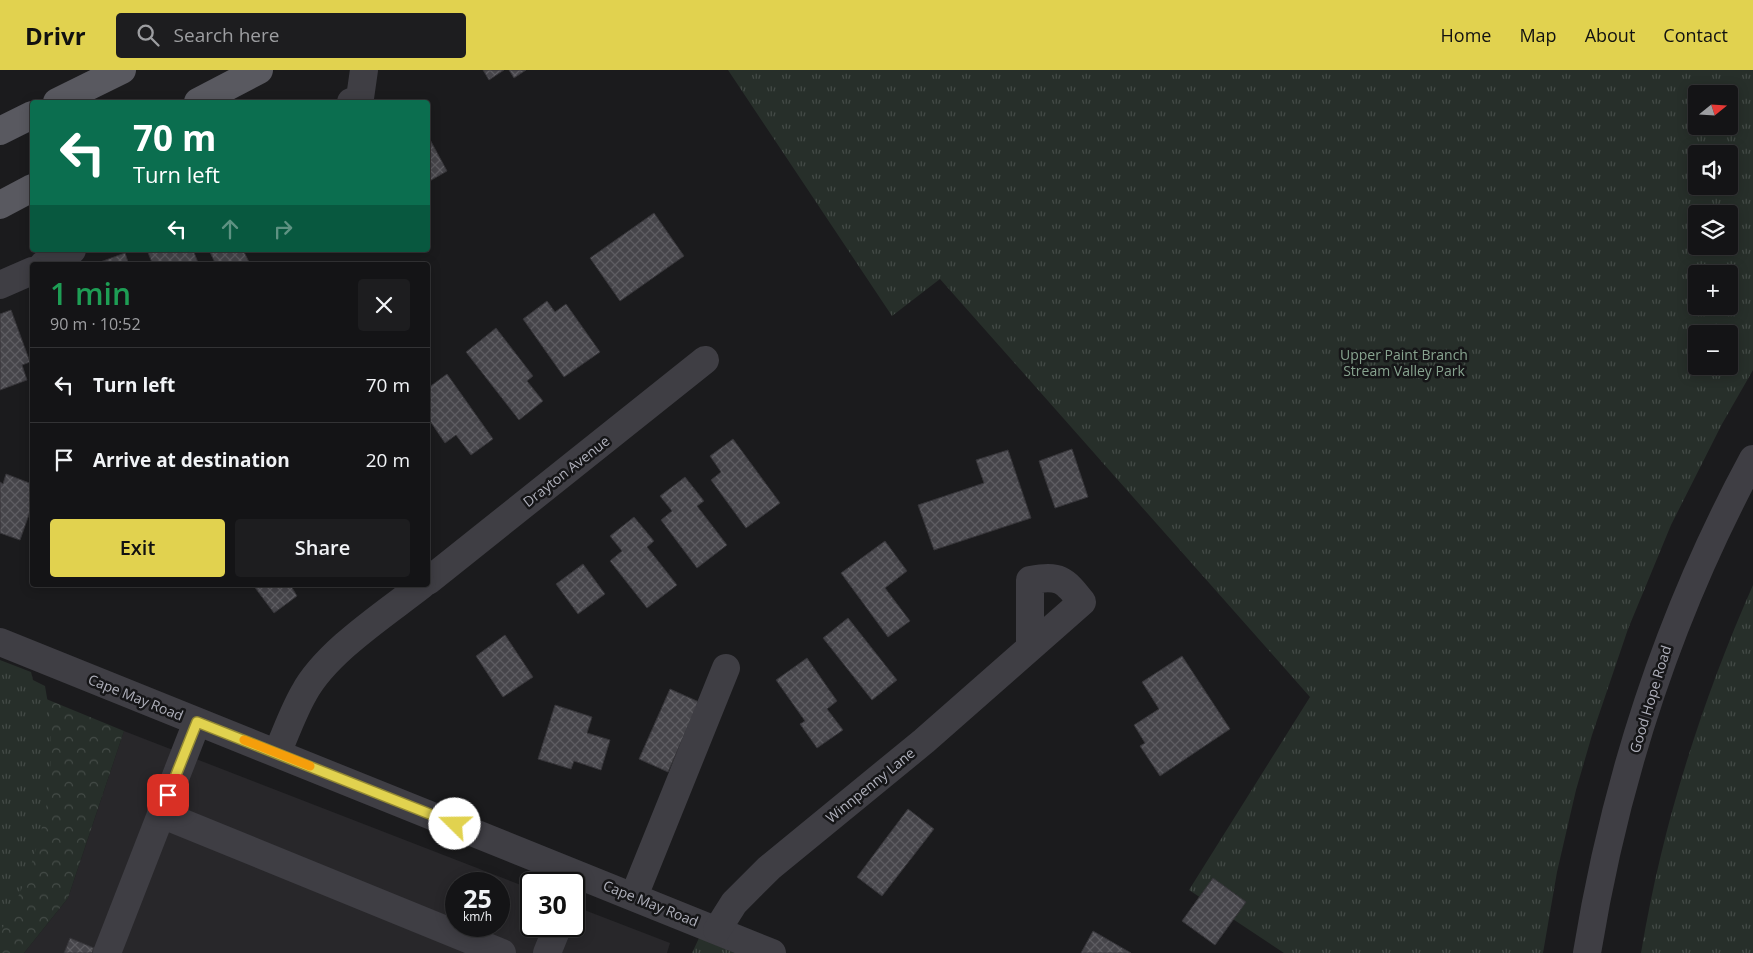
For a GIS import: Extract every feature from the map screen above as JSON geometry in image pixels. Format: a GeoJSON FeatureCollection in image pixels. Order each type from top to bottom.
{"type":"FeatureCollection","features":[{"type":"Feature","properties":{"kind":"main road"},"geometry":{"type":"LineString","coordinates":[[61,100],[122,70]]}},
{"type":"Feature","properties":{"kind":"main road"},"geometry":{"type":"LineString","coordinates":[[202,100],[260,70]]}},
{"type":"Feature","properties":{"kind":"main road"},"geometry":{"type":"LineString","coordinates":[[0,131],[30,116]]}},
{"type":"Feature","properties":{"kind":"main road"},"geometry":{"type":"LineString","coordinates":[[0,205],[30,189]]}},
{"type":"Feature","properties":{"kind":"street"},"geometry":{"type":"LineString","coordinates":[[356,100],[360,98],[364,70]]}},
{"type":"Feature","properties":{"kind":"street"},"geometry":{"type":"LineString","coordinates":[[49,262],[68,252]]}},
{"type":"Feature","properties":{"kind":"street"},"geometry":{"type":"LineString","coordinates":[[0,285],[30,272]]}},
{"type":"Feature","properties":{"kind":"street","name":"Drayton Avenue"},"geometry":{"type":"LineString","coordinates":[[430,579],[705,360]]}},
{"type":"Feature","properties":{"kind":"street","name":"Good Hope Road"},"geometry":{"type":"LineString","coordinates":[[1587,953],[1600,880],[1612,831],[1656,680],[1692,584],[1716,530],[1753,459]]}},
{"type":"Feature","properties":{"kind":"street"},"geometry":{"type":"LineString","coordinates":[[278,753],[304,693],[317,674],[334,656],[420,587]]}},
{"type":"Feature","properties":{"kind":"street","name":"Cape May Road"},"geometry":{"type":"LineString","coordinates":[[0,642],[278,753],[556,872]]}},
{"type":"Feature","properties":{"kind":"street","name":"Winnpenny Lane"},"geometry":{"type":"LineString","coordinates":[[717,930],[734,903],[769,868],[924,741],[1030,647]]}},
{"type":"Feature","properties":{"kind":"street"},"geometry":{"type":"LineString","coordinates":[[634,896],[726,668]]}},
{"type":"Feature","properties":{"kind":"street"},"geometry":{"type":"LineString","coordinates":[[107,953],[197,722]]}},
{"type":"Feature","properties":{"kind":"street"},"geometry":{"type":"LineString","coordinates":[[161,814],[502,953]]}},
{"type":"Feature","properties":{"kind":"street","name":"Cape May Road"},"geometry":{"type":"LineString","coordinates":[[585,883],[634,896],[772,953]]}},
{"type":"Feature","properties":{"kind":"street"},"geometry":{"type":"LineString","coordinates":[[547,953],[554,937]]}},
{"type":"Feature","properties":{"kind":"shaded area"},"geometry":{"type":"Polygon","coordinates":[[[124,731],[487,872],[445,872],[445,937],[510,937],[510,881],[520,885],[520,937],[585,937],[585,910],[670,943],[667,953],[24,953],[68,898],[124,731]]]}},
{"type":"Feature","properties":{"kind":"green space","name":"Upper Paint Branch Stream Valley Park"},"geometry":{"type":"Polygon","coordinates":[[[728,70],[1753,70],[1753,370],[1722,424],[1671,525],[1628,629],[1592,735],[1576,790],[1557,872],[1543,953],[1284,953],[1189,890],[1310,697],[940,279],[892,316],[728,70]]]}},
{"type":"Feature","properties":{"kind":"green space"},"geometry":{"type":"Polygon","coordinates":[[[1753,585],[1753,953],[1641,953],[1660,859],[1685,766],[1717,674],[1753,585]]]}},
{"type":"Feature","properties":{"kind":"green space"},"geometry":{"type":"Polygon","coordinates":[[[0,660],[31,672],[33,680],[45,686],[50,718],[51,750],[50,782],[38,844],[28,874],[0,933],[0,660]]]}},
{"type":"Feature","properties":{"kind":"green space"},"geometry":{"type":"Polygon","coordinates":[[[0,680],[124,731],[68,898],[24,953],[0,953],[0,680]]]}},
{"type":"Feature","properties":{"kind":"green space"},"geometry":{"type":"Polygon","coordinates":[[[699,938],[735,953],[692,953],[699,938]]]}},
{"type":"Feature","properties":{"kind":"building"},"geometry":{"type":"Polygon","coordinates":[[[483,70],[504,70],[489,80],[483,70]]]}},
{"type":"Feature","properties":{"kind":"building"},"geometry":{"type":"Polygon","coordinates":[[[509,70],[526,70],[514,78],[509,70]]]}},
{"type":"Feature","properties":{"kind":"building"},"geometry":{"type":"Polygon","coordinates":[[[430,140],[447,171],[430,181],[430,140]]]}},
{"type":"Feature","properties":{"kind":"building"},"geometry":{"type":"Polygon","coordinates":[[[654,213],[684,256],[620,301],[590,258],[654,213]]]}},
{"type":"Feature","properties":{"kind":"building"},"geometry":{"type":"Polygon","coordinates":[[[148,252],[194,252],[198,262],[152,262],[148,252]]]}},
{"type":"Feature","properties":{"kind":"building"},"geometry":{"type":"Polygon","coordinates":[[[210,252],[244,252],[249,262],[215,262],[210,252]]]}},
{"type":"Feature","properties":{"kind":"building"},"geometry":{"type":"Polygon","coordinates":[[[125,253],[128,262],[100,262],[125,253]]]}},
{"type":"Feature","properties":{"kind":"building"},"geometry":{"type":"Polygon","coordinates":[[[547,301],[555,312],[566,304],[600,352],[564,377],[523,319],[547,301]]]}},
{"type":"Feature","properties":{"kind":"building"},"geometry":{"type":"Polygon","coordinates":[[[11,310],[30,362],[22,365],[27,380],[0,390],[0,314],[11,310]]]}},
{"type":"Feature","properties":{"kind":"building"},"geometry":{"type":"Polygon","coordinates":[[[496,328],[533,376],[527,381],[543,401],[519,420],[466,352],[496,328]]]}},
{"type":"Feature","properties":{"kind":"building"},"geometry":{"type":"Polygon","coordinates":[[[447,374],[493,439],[471,455],[456,435],[445,443],[430,421],[430,387],[447,374]]]}},
{"type":"Feature","properties":{"kind":"building"},"geometry":{"type":"Polygon","coordinates":[[[733,439],[780,503],[746,528],[711,480],[721,472],[710,456],[733,439]]]}},
{"type":"Feature","properties":{"kind":"building"},"geometry":{"type":"Polygon","coordinates":[[[1072,449],[1088,497],[1055,508],[1039,461],[1072,449]]]}},
{"type":"Feature","properties":{"kind":"building"},"geometry":{"type":"Polygon","coordinates":[[[1008,450],[1031,518],[934,550],[918,505],[984,483],[976,460],[1008,450]]]}},
{"type":"Feature","properties":{"kind":"building"},"geometry":{"type":"Polygon","coordinates":[[[6,474],[30,483],[30,512],[20,540],[0,533],[0,482],[3,484],[6,474]]]}},
{"type":"Feature","properties":{"kind":"building"},"geometry":{"type":"Polygon","coordinates":[[[685,477],[704,501],[697,506],[727,545],[697,568],[661,520],[672,511],[660,496],[685,477]]]}},
{"type":"Feature","properties":{"kind":"building"},"geometry":{"type":"Polygon","coordinates":[[[634,517],[654,541],[647,547],[677,585],[647,608],[610,561],[622,551],[610,536],[634,517]]]}},
{"type":"Feature","properties":{"kind":"building"},"geometry":{"type":"Polygon","coordinates":[[[885,541],[907,571],[885,588],[910,621],[888,637],[841,573],[885,541]]]}},
{"type":"Feature","properties":{"kind":"building"},"geometry":{"type":"Polygon","coordinates":[[[583,564],[605,594],[578,614],[556,584],[583,564]]]}},
{"type":"Feature","properties":{"kind":"building"},"geometry":{"type":"Polygon","coordinates":[[[254,587],[292,587],[297,596],[274,613],[254,587]]]}},
{"type":"Feature","properties":{"kind":"building"},"geometry":{"type":"Polygon","coordinates":[[[848,618],[897,680],[872,700],[823,638],[848,618]]]}},
{"type":"Feature","properties":{"kind":"building"},"geometry":{"type":"Polygon","coordinates":[[[505,635],[533,677],[503,697],[476,656],[505,635]]]}},
{"type":"Feature","properties":{"kind":"building"},"geometry":{"type":"Polygon","coordinates":[[[1182,656],[1230,729],[1160,776],[1140,746],[1145,743],[1134,725],[1159,709],[1142,682],[1182,656]]]}},
{"type":"Feature","properties":{"kind":"building"},"geometry":{"type":"Polygon","coordinates":[[[807,658],[837,701],[827,709],[843,730],[817,748],[800,724],[805,721],[776,680],[807,658]]]}},
{"type":"Feature","properties":{"kind":"building"},"geometry":{"type":"Polygon","coordinates":[[[670,689],[699,702],[668,772],[639,759],[670,689]]]}},
{"type":"Feature","properties":{"kind":"building"},"geometry":{"type":"Polygon","coordinates":[[[555,705],[592,717],[587,733],[610,740],[601,770],[574,761],[571,769],[538,759],[555,705]]]}},
{"type":"Feature","properties":{"kind":"building"},"geometry":{"type":"Polygon","coordinates":[[[908,809],[934,829],[882,896],[857,877],[908,809]]]}},
{"type":"Feature","properties":{"kind":"building"},"geometry":{"type":"Polygon","coordinates":[[[1213,878],[1246,902],[1215,945],[1182,921],[1213,878]]]}},
{"type":"Feature","properties":{"kind":"building"},"geometry":{"type":"Polygon","coordinates":[[[1093,931],[1131,953],[1081,953],[1093,931]]]}},
{"type":"Feature","properties":{"kind":"building"},"geometry":{"type":"Polygon","coordinates":[[[70,938],[94,948],[92,953],[64,953],[70,938]]]}},
{"type":"Feature","properties":{"kind":"slow traffic"},"geometry":{"type":"LineString","coordinates":[[244,740],[310,766]]}},
{"type":"Feature","properties":{"kind":"route"},"geometry":{"type":"LineString","coordinates":[[168,795],[197,722],[455,824]]}}]}
